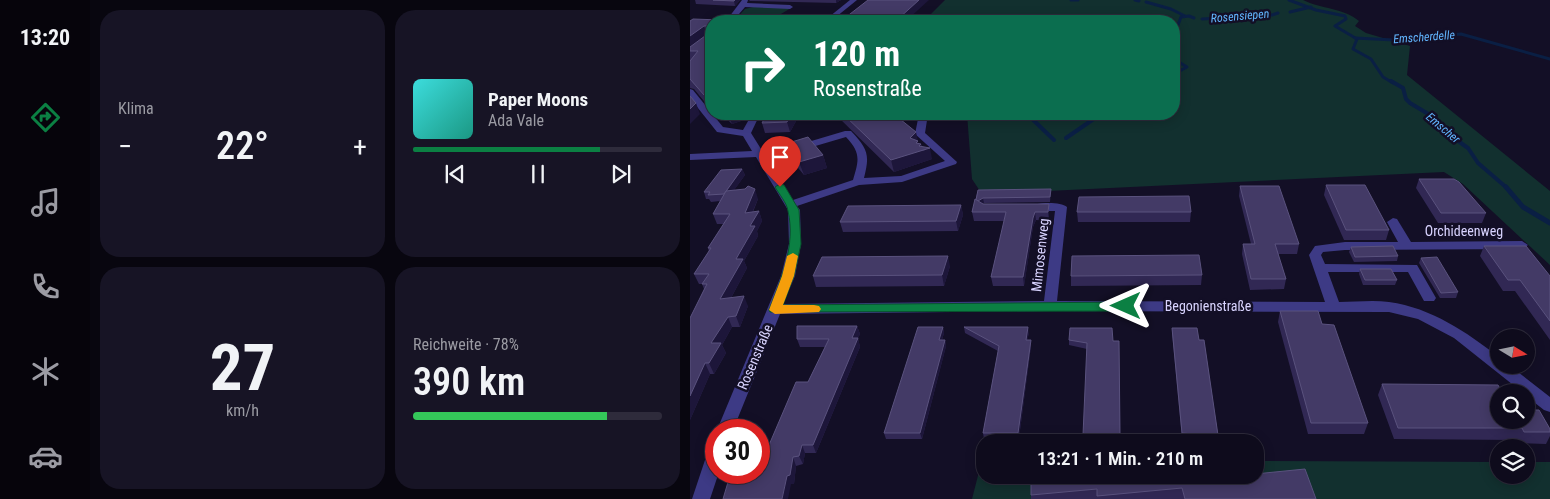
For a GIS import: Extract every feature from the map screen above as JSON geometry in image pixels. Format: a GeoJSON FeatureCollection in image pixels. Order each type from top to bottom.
{"type":"FeatureCollection","features":[{"type":"Feature","properties":{"kind":"street"},"geometry":{"type":"LineString","coordinates":[[835,15],[854,0]]}},
{"type":"Feature","properties":{"kind":"street"},"geometry":{"type":"LineString","coordinates":[[734,15],[744,2],[790,7]]}},
{"type":"Feature","properties":{"kind":"street"},"geometry":{"type":"LineString","coordinates":[[690,92],[705,111]]}},
{"type":"Feature","properties":{"kind":"street"},"geometry":{"type":"LineString","coordinates":[[712,120],[720,130],[746,134],[753,120]]}},
{"type":"Feature","properties":{"kind":"street"},"geometry":{"type":"LineString","coordinates":[[791,204],[858,182],[902,179],[952,162],[920,134],[922,120]]}},
{"type":"Feature","properties":{"kind":"street"},"geometry":{"type":"LineString","coordinates":[[812,144],[848,133],[862,148],[864,157],[858,182]]}},
{"type":"Feature","properties":{"kind":"street","name":"Rosenstraße"},"geometry":{"type":"LineString","coordinates":[[730,419],[788,276],[795,244],[794,210],[746,134]]}},
{"type":"Feature","properties":{"kind":"street"},"geometry":{"type":"LineString","coordinates":[[690,156],[759,154]]}},
{"type":"Feature","properties":{"kind":"street","name":"Mimosenweg"},"geometry":{"type":"LineString","coordinates":[[1022,208],[1061,208],[1050,306]]}},
{"type":"Feature","properties":{"kind":"street","name":"Orchideenweg"},"geometry":{"type":"LineString","coordinates":[[1393,222],[1407,246]]}},
{"type":"Feature","properties":{"kind":"street","name":"Orchideenweg"},"geometry":{"type":"LineString","coordinates":[[1333,306],[1315,255],[1319,249],[1345,246],[1522,245]]}},
{"type":"Feature","properties":{"kind":"street"},"geometry":{"type":"LineString","coordinates":[[1320,268],[1412,268],[1428,298]]}},
{"type":"Feature","properties":{"kind":"street","name":"Begonienstraße"},"geometry":{"type":"LineString","coordinates":[[775,310],[1050,306],[1389,307],[1423,316],[1460,334],[1550,406]]}},
{"type":"Feature","properties":{"kind":"street"},"geometry":{"type":"LineString","coordinates":[[701,499],[706,484]]}},
{"type":"Feature","properties":{"kind":"green space"},"geometry":{"type":"Polygon","coordinates":[[[945,0],[1303,0],[1339,11],[1359,21],[1355,26],[1366,33],[1410,46],[1407,75],[1550,191],[1550,265],[1463,184],[1444,172],[982,194],[972,179],[967,120],[1180,120],[1180,15],[930,15],[945,0]]]}},
{"type":"Feature","properties":{"kind":"green space"},"geometry":{"type":"Polygon","coordinates":[[[757,6],[791,8],[779,15],[740,15],[745,9],[757,6]]]}},
{"type":"Feature","properties":{"kind":"green space"},"geometry":{"type":"Polygon","coordinates":[[[1264,461],[1490,462],[1490,484],[1535,484],[1535,462],[1550,462],[1550,499],[972,499],[976,483],[1264,484],[1264,461]]]}},
{"type":"Feature","properties":{"kind":"building"},"geometry":{"type":"Polygon","coordinates":[[[868,0],[919,0],[902,15],[849,15],[868,0]]]}},
{"type":"Feature","properties":{"kind":"building"},"geometry":{"type":"Polygon","coordinates":[[[693,19],[705,19],[705,26],[690,36],[690,21],[693,19]]]}},
{"type":"Feature","properties":{"kind":"building"},"geometry":{"type":"Polygon","coordinates":[[[705,36],[704,95],[690,79],[690,61],[698,51],[690,51],[690,47],[705,36]]]}},
{"type":"Feature","properties":{"kind":"building"},"geometry":{"type":"Polygon","coordinates":[[[690,96],[696,103],[690,109],[690,96]]]}},
{"type":"Feature","properties":{"kind":"building"},"geometry":{"type":"Polygon","coordinates":[[[764,120],[788,120],[787,122],[762,123],[764,120]]]}},
{"type":"Feature","properties":{"kind":"building"},"geometry":{"type":"Polygon","coordinates":[[[849,120],[901,120],[916,132],[910,138],[918,141],[916,143],[921,144],[919,146],[930,148],[891,160],[849,120]]]}},
{"type":"Feature","properties":{"kind":"building"},"geometry":{"type":"Polygon","coordinates":[[[808,137],[823,155],[799,162],[785,144],[808,137]]]}},
{"type":"Feature","properties":{"kind":"building"},"geometry":{"type":"Polygon","coordinates":[[[742,169],[724,194],[708,195],[710,192],[704,192],[721,170],[742,169]]]}},
{"type":"Feature","properties":{"kind":"building"},"geometry":{"type":"Polygon","coordinates":[[[1419,179],[1454,179],[1459,182],[1486,213],[1441,213],[1419,179]]]}},
{"type":"Feature","properties":{"kind":"building"},"geometry":{"type":"Polygon","coordinates":[[[1326,185],[1365,185],[1389,230],[1346,230],[1326,185]]]}},
{"type":"Feature","properties":{"kind":"building"},"geometry":{"type":"Polygon","coordinates":[[[748,186],[755,189],[745,213],[759,211],[750,226],[755,226],[736,259],[743,259],[720,299],[744,296],[736,316],[728,317],[711,343],[721,343],[709,363],[705,363],[690,396],[690,318],[707,284],[702,284],[709,274],[694,274],[730,214],[713,214],[726,191],[745,189],[748,186]]]}},
{"type":"Feature","properties":{"kind":"building"},"geometry":{"type":"Polygon","coordinates":[[[1240,186],[1279,186],[1299,244],[1275,244],[1286,279],[1251,279],[1243,244],[1255,244],[1240,186]]]}},
{"type":"Feature","properties":{"kind":"building"},"geometry":{"type":"Polygon","coordinates":[[[1051,189],[1050,197],[983,198],[978,201],[976,200],[978,190],[1051,189]]]}},
{"type":"Feature","properties":{"kind":"building"},"geometry":{"type":"Polygon","coordinates":[[[1189,196],[1191,212],[1077,212],[1079,197],[1189,196]]]}},
{"type":"Feature","properties":{"kind":"building"},"geometry":{"type":"Polygon","coordinates":[[[975,199],[983,204],[1049,204],[1048,212],[1035,212],[1023,277],[991,277],[1006,212],[972,212],[975,199]]]}},
{"type":"Feature","properties":{"kind":"building"},"geometry":{"type":"Polygon","coordinates":[[[961,205],[956,221],[840,222],[848,206],[961,205]]]}},
{"type":"Feature","properties":{"kind":"building"},"geometry":{"type":"Polygon","coordinates":[[[1393,246],[1398,256],[1355,257],[1351,247],[1393,246]]]}},
{"type":"Feature","properties":{"kind":"building"},"geometry":{"type":"Polygon","coordinates":[[[1484,246],[1526,246],[1550,276],[1550,321],[1520,280],[1508,280],[1484,246]]]}},
{"type":"Feature","properties":{"kind":"building"},"geometry":{"type":"Polygon","coordinates":[[[1199,255],[1202,275],[1071,276],[1072,256],[1199,255]]]}},
{"type":"Feature","properties":{"kind":"building"},"geometry":{"type":"Polygon","coordinates":[[[948,256],[942,275],[813,276],[822,257],[948,256]]]}},
{"type":"Feature","properties":{"kind":"building"},"geometry":{"type":"Polygon","coordinates":[[[1437,257],[1458,292],[1441,293],[1421,258],[1437,257]]]}},
{"type":"Feature","properties":{"kind":"building"},"geometry":{"type":"Polygon","coordinates":[[[1360,269],[1391,269],[1397,280],[1365,280],[1360,269]]]}},
{"type":"Feature","properties":{"kind":"building"},"geometry":{"type":"Polygon","coordinates":[[[1280,311],[1318,311],[1322,324],[1334,325],[1368,423],[1311,423],[1280,311]]]}},
{"type":"Feature","properties":{"kind":"building"},"geometry":{"type":"Polygon","coordinates":[[[797,326],[857,326],[852,338],[858,338],[813,445],[802,445],[799,456],[793,457],[790,475],[787,476],[782,499],[723,499],[727,484],[770,484],[770,443],[796,382],[808,382],[829,339],[797,339],[797,326]]]}},
{"type":"Feature","properties":{"kind":"building"},"geometry":{"type":"Polygon","coordinates":[[[918,327],[943,327],[939,340],[945,340],[920,433],[884,433],[918,327]]]}},
{"type":"Feature","properties":{"kind":"building"},"geometry":{"type":"Polygon","coordinates":[[[964,327],[1028,327],[1026,340],[1031,340],[1018,433],[983,433],[999,346],[964,327]]]}},
{"type":"Feature","properties":{"kind":"building"},"geometry":{"type":"Polygon","coordinates":[[[1070,328],[1112,328],[1113,341],[1119,341],[1120,434],[1083,434],[1087,343],[1069,340],[1070,328]]]}},
{"type":"Feature","properties":{"kind":"building"},"geometry":{"type":"Polygon","coordinates":[[[1172,328],[1197,328],[1199,340],[1204,340],[1218,434],[1182,433],[1172,328]]]}},
{"type":"Feature","properties":{"kind":"building"},"geometry":{"type":"Polygon","coordinates":[[[1382,384],[1490,385],[1490,428],[1398,428],[1382,384]]]}},
{"type":"Feature","properties":{"kind":"building"},"geometry":{"type":"Polygon","coordinates":[[[1535,410],[1539,410],[1550,432],[1524,432],[1522,429],[1535,429],[1535,410]]]}},
{"type":"Feature","properties":{"kind":"building"},"geometry":{"type":"Polygon","coordinates":[[[1305,469],[1316,499],[1185,499],[1182,488],[1097,496],[1097,489],[1031,495],[1031,484],[1264,484],[1264,473],[1305,469]]]}},
{"type":"Feature","properties":{"kind":"waterway"},"geometry":{"type":"LineString","coordinates":[[1071,0],[1078,0]]}},
{"type":"Feature","properties":{"kind":"waterway"},"geometry":{"type":"LineString","coordinates":[[1135,0],[1139,1]]}},
{"type":"Feature","properties":{"kind":"waterway","name":"Emscher"},"geometry":{"type":"LineString","coordinates":[[1289,0],[1309,7]]}},
{"type":"Feature","properties":{"kind":"waterway"},"geometry":{"type":"LineString","coordinates":[[1146,2],[1171,9],[1185,16]]}},
{"type":"Feature","properties":{"kind":"waterway","name":"Rosensiepen"},"geometry":{"type":"LineString","coordinates":[[1290,12],[1309,7]]}},
{"type":"Feature","properties":{"kind":"waterway","name":"Emscher"},"geometry":{"type":"LineString","coordinates":[[1309,7],[1345,16],[1346,19],[1335,26],[1355,38]]}},
{"type":"Feature","properties":{"kind":"waterway","name":"Rosensiepen"},"geometry":{"type":"LineString","coordinates":[[1202,19],[1272,15],[1278,13]]}},
{"type":"Feature","properties":{"kind":"waterway","name":"Rosensiepen"},"geometry":{"type":"LineString","coordinates":[[1180,20],[1181,17],[1189,16],[1194,18]]}},
{"type":"Feature","properties":{"kind":"waterway","name":"Emscherdelle"},"geometry":{"type":"LineString","coordinates":[[1355,38],[1394,40],[1461,34],[1550,59]]}},
{"type":"Feature","properties":{"kind":"waterway","name":"Emscher"},"geometry":{"type":"LineString","coordinates":[[1355,38],[1357,39],[1353,49],[1371,59],[1383,77],[1393,83]]}},
{"type":"Feature","properties":{"kind":"waterway"},"geometry":{"type":"LineString","coordinates":[[1180,63],[1187,67],[1180,71]]}},
{"type":"Feature","properties":{"kind":"waterway","name":"Emscher"},"geometry":{"type":"LineString","coordinates":[[1391,81],[1403,88],[1406,99],[1410,103],[1430,115],[1448,134],[1468,148],[1478,163],[1506,188]]}},
{"type":"Feature","properties":{"kind":"waterway"},"geometry":{"type":"LineString","coordinates":[[1033,120],[1054,140]]}},
{"type":"Feature","properties":{"kind":"waterway"},"geometry":{"type":"LineString","coordinates":[[1066,138],[1092,120]]}},
{"type":"Feature","properties":{"kind":"waterway","name":"Emscher"},"geometry":{"type":"LineString","coordinates":[[1506,188],[1523,207],[1550,223]]}},
{"type":"Feature","properties":{"kind":"slow traffic"},"geometry":{"type":"LineString","coordinates":[[793,256],[788,276],[775,310],[814,309]]}},
{"type":"Feature","properties":{"kind":"route"},"geometry":{"type":"LineString","coordinates":[[780,187],[794,210],[795,244],[788,276],[775,310],[1126,306]]}}]}
